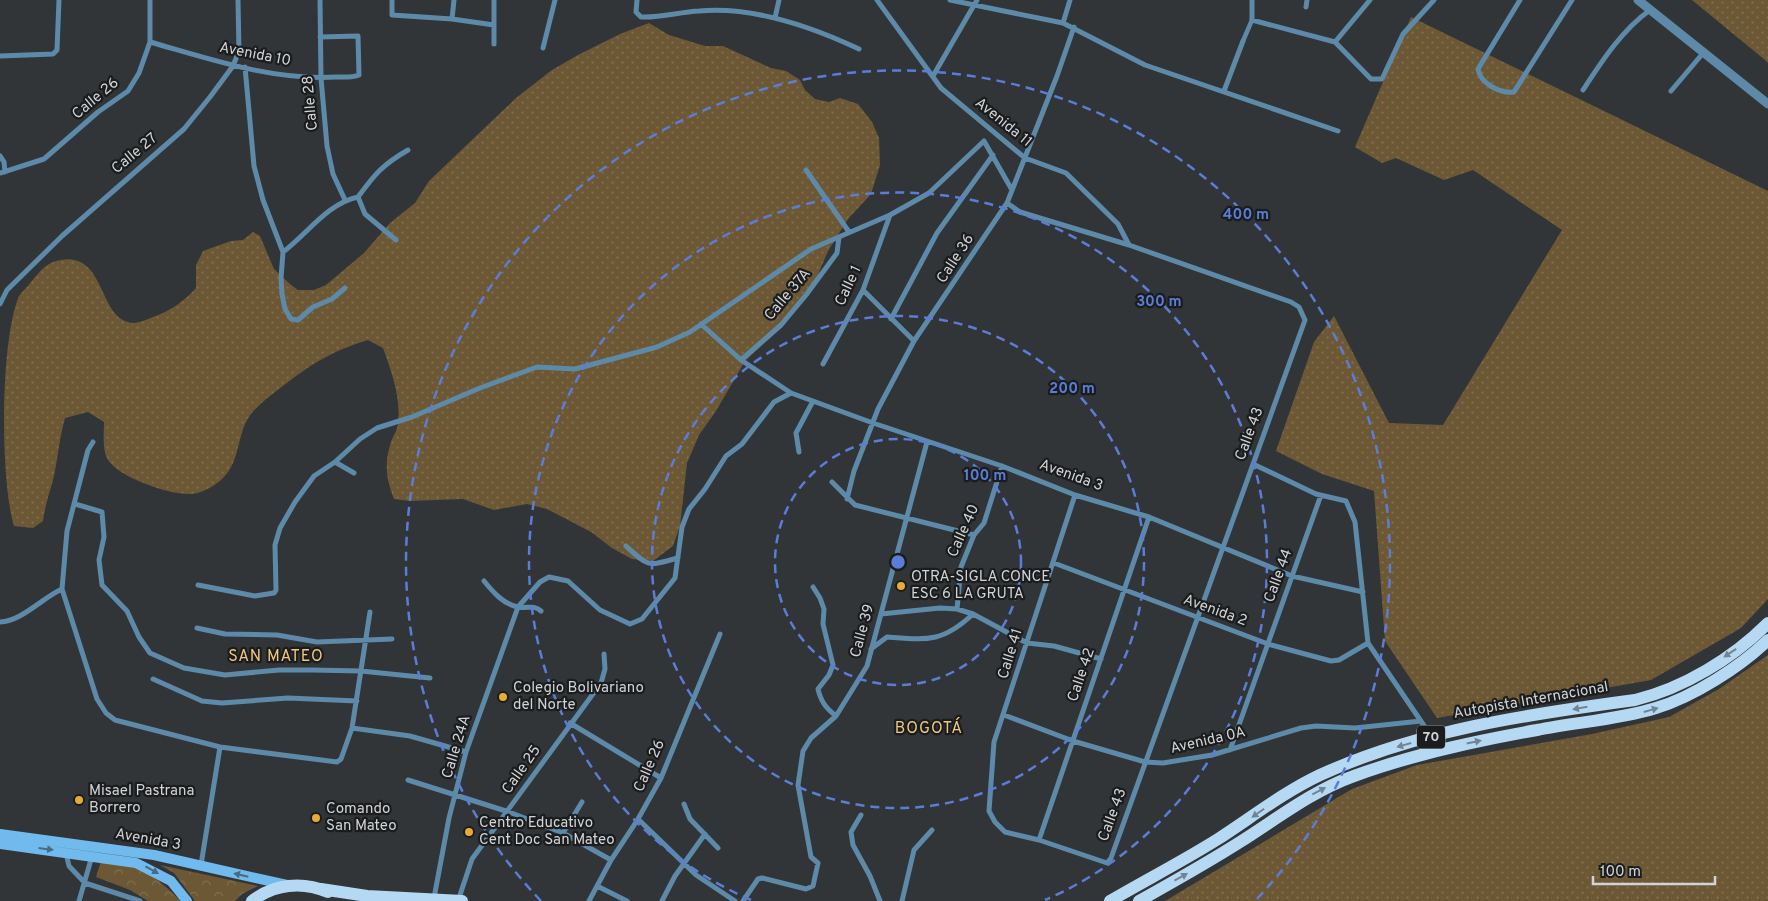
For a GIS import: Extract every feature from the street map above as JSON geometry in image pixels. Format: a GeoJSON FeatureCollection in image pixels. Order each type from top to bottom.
{"type":"FeatureCollection","features":[{"type":"Feature","properties":{"kind":"main road","name":"Autopista Internacional"},"geometry":{"type":"LineString","coordinates":[[1110,901],[1210,844],[1308,781],[1369,756],[1431,737],[1537,715],[1635,700],[1664,692],[1732,652],[1768,623]]}},
{"type":"Feature","properties":{"kind":"main road","name":"Autopista Internacional"},"geometry":{"type":"LineString","coordinates":[[1139,901],[1224,852],[1298,802],[1340,782],[1397,761],[1447,748],[1642,712],[1664,706],[1698,690],[1768,640]]}},
{"type":"Feature","properties":{"kind":"main road","name":"Avenida 3"},"geometry":{"type":"LineString","coordinates":[[0,834],[154,854],[288,886]]}},
{"type":"Feature","properties":{"kind":"main road","name":"Avenida 3"},"geometry":{"type":"LineString","coordinates":[[0,844],[129,861],[149,868],[171,881],[187,901]]}},
{"type":"Feature","properties":{"kind":"main road"},"geometry":{"type":"LineString","coordinates":[[252,901],[272,890],[304,885],[367,896],[434,898],[462,901]]}},
{"type":"Feature","properties":{"kind":"main road"},"geometry":{"type":"LineString","coordinates":[[321,889],[341,901]]}},
{"type":"Feature","properties":{"kind":"street"},"geometry":{"type":"LineString","coordinates":[[0,56],[47,55],[57,50],[59,0]]}},
{"type":"Feature","properties":{"kind":"street","name":"Calle 26"},"geometry":{"type":"LineString","coordinates":[[3,173],[48,157],[98,112],[128,91],[139,73],[150,42],[150,0]]}},
{"type":"Feature","properties":{"kind":"street","name":"Calle 27"},"geometry":{"type":"LineString","coordinates":[[0,304],[8,290],[62,236],[184,129],[233,66],[240,51],[238,0]]}},
{"type":"Feature","properties":{"kind":"street","name":"Calle 28"},"geometry":{"type":"LineString","coordinates":[[320,0],[321,78],[327,146],[332,174],[345,200]]}},
{"type":"Feature","properties":{"kind":"street"},"geometry":{"type":"LineString","coordinates":[[392,0],[392,15],[452,19],[494,25]]}},
{"type":"Feature","properties":{"kind":"street"},"geometry":{"type":"LineString","coordinates":[[452,19],[454,0]]}},
{"type":"Feature","properties":{"kind":"street"},"geometry":{"type":"LineString","coordinates":[[494,0],[494,44]]}},
{"type":"Feature","properties":{"kind":"street"},"geometry":{"type":"LineString","coordinates":[[543,48],[555,0]]}},
{"type":"Feature","properties":{"kind":"street"},"geometry":{"type":"LineString","coordinates":[[637,0],[636,12],[641,17],[665,17],[699,10],[735,11],[775,18],[827,34],[859,49]]}},
{"type":"Feature","properties":{"kind":"street"},"geometry":{"type":"LineString","coordinates":[[775,18],[779,0]]}},
{"type":"Feature","properties":{"kind":"street","name":"Avenida 11"},"geometry":{"type":"LineString","coordinates":[[877,0],[941,88],[1024,158],[1066,172],[1118,224],[1128,245]]}},
{"type":"Feature","properties":{"kind":"street"},"geometry":{"type":"LineString","coordinates":[[950,0],[1063,23],[1145,65],[1338,131]]}},
{"type":"Feature","properties":{"kind":"street"},"geometry":{"type":"LineString","coordinates":[[933,76],[977,0]]}},
{"type":"Feature","properties":{"kind":"street"},"geometry":{"type":"LineString","coordinates":[[1063,23],[1070,0]]}},
{"type":"Feature","properties":{"kind":"street"},"geometry":{"type":"LineString","coordinates":[[1224,91],[1252,20],[1252,0]]}},
{"type":"Feature","properties":{"kind":"street"},"geometry":{"type":"LineString","coordinates":[[1306,7],[1307,0]]}},
{"type":"Feature","properties":{"kind":"street"},"geometry":{"type":"LineString","coordinates":[[1335,42],[1370,0]]}},
{"type":"Feature","properties":{"kind":"street"},"geometry":{"type":"LineString","coordinates":[[1252,20],[1335,42],[1371,79],[1382,79],[1403,34],[1434,0]]}},
{"type":"Feature","properties":{"kind":"street"},"geometry":{"type":"LineString","coordinates":[[1520,0],[1478,69],[1479,77],[1484,82],[1507,93],[1514,92],[1572,0]]}},
{"type":"Feature","properties":{"kind":"street"},"geometry":{"type":"LineString","coordinates":[[1638,0],[1768,104]]}},
{"type":"Feature","properties":{"kind":"street"},"geometry":{"type":"LineString","coordinates":[[1583,90],[1604,58],[1621,38],[1650,10]]}},
{"type":"Feature","properties":{"kind":"street","name":"Calle 36"},"geometry":{"type":"LineString","coordinates":[[847,499],[854,471],[873,423],[914,341],[945,299],[1008,203],[1074,27]]}},
{"type":"Feature","properties":{"kind":"street","name":"Avenida 10"},"geometry":{"type":"LineString","coordinates":[[150,42],[233,66],[321,78],[357,76],[360,71],[358,36],[320,37]]}},
{"type":"Feature","properties":{"kind":"street"},"geometry":{"type":"LineString","coordinates":[[1671,90],[1704,52]]}},
{"type":"Feature","properties":{"kind":"street"},"geometry":{"type":"LineString","coordinates":[[245,67],[254,166],[263,200],[283,252],[281,278],[285,309],[291,319],[298,320],[305,316],[313,307],[332,299],[345,288]]}},
{"type":"Feature","properties":{"kind":"street"},"geometry":{"type":"LineString","coordinates":[[198,585],[255,596],[274,593],[276,590],[276,545],[280,528],[294,502],[314,476],[335,462],[360,439],[377,428],[432,410],[480,388],[537,367],[575,369],[657,347],[690,332],[811,249],[890,215],[929,193],[984,141],[992,130]]}},
{"type":"Feature","properties":{"kind":"street"},"geometry":{"type":"LineString","coordinates":[[984,141],[1012,190]]}},
{"type":"Feature","properties":{"kind":"street"},"geometry":{"type":"LineString","coordinates":[[283,252],[304,236],[312,225],[345,200],[358,197],[372,177],[388,162],[408,150]]}},
{"type":"Feature","properties":{"kind":"street"},"geometry":{"type":"LineString","coordinates":[[891,319],[937,233],[993,155]]}},
{"type":"Feature","properties":{"kind":"street"},"geometry":{"type":"LineString","coordinates":[[0,156],[4,162],[3,173]]}},
{"type":"Feature","properties":{"kind":"street"},"geometry":{"type":"LineString","coordinates":[[806,170],[849,232]]}},
{"type":"Feature","properties":{"kind":"street"},"geometry":{"type":"LineString","coordinates":[[358,197],[365,214],[396,240]]}},
{"type":"Feature","properties":{"kind":"street","name":"Calle 43"},"geometry":{"type":"LineString","coordinates":[[1008,203],[1020,212],[1128,245],[1291,302],[1299,307],[1305,320],[1109,861],[1104,862],[1039,840]]}},
{"type":"Feature","properties":{"kind":"street","name":"Calle 1"},"geometry":{"type":"LineString","coordinates":[[824,364],[863,290],[890,215]]}},
{"type":"Feature","properties":{"kind":"street","name":"Calle 37A"},"geometry":{"type":"LineString","coordinates":[[741,360],[781,325],[806,295],[837,253],[838,236]]}},
{"type":"Feature","properties":{"kind":"street"},"geometry":{"type":"LineString","coordinates":[[863,290],[914,341]]}},
{"type":"Feature","properties":{"kind":"street","name":"Avenida 3"},"geometry":{"type":"LineString","coordinates":[[700,324],[741,360],[791,393],[927,442],[1002,466],[1075,496],[1149,517],[1292,576],[1363,592]]}},
{"type":"Feature","properties":{"kind":"street"},"geometry":{"type":"LineString","coordinates":[[518,607],[540,582],[549,577],[568,581],[600,610],[630,624],[636,623],[675,578],[682,527],[688,509],[706,489],[726,456],[742,444],[774,402],[791,393]]}},
{"type":"Feature","properties":{"kind":"street"},"geometry":{"type":"LineString","coordinates":[[799,452],[796,433],[813,401]]}},
{"type":"Feature","properties":{"kind":"street"},"geometry":{"type":"LineString","coordinates":[[93,442],[88,450],[75,504],[66,531],[62,589],[97,699],[106,712],[115,720],[220,747],[337,762],[342,759],[352,728],[370,612]]}},
{"type":"Feature","properties":{"kind":"street","name":"Calle 39"},"geometry":{"type":"LineString","coordinates":[[742,901],[758,880],[762,878],[810,888],[813,886],[818,863],[811,857],[806,838],[798,785],[799,767],[805,744],[836,716],[867,666],[880,614],[908,520],[927,442]]}},
{"type":"Feature","properties":{"kind":"street"},"geometry":{"type":"LineString","coordinates":[[335,462],[354,473]]}},
{"type":"Feature","properties":{"kind":"street"},"geometry":{"type":"LineString","coordinates":[[1253,464],[1321,495],[1346,501],[1352,511],[1355,522],[1368,643],[1431,737]]}},
{"type":"Feature","properties":{"kind":"street","name":"Calle 40"},"geometry":{"type":"LineString","coordinates":[[956,609],[961,567],[974,535],[984,523],[1002,466]]}},
{"type":"Feature","properties":{"kind":"street"},"geometry":{"type":"LineString","coordinates":[[832,482],[855,506],[974,535]]}},
{"type":"Feature","properties":{"kind":"street","name":"Calle 44"},"geometry":{"type":"LineString","coordinates":[[1230,750],[1321,495]]}},
{"type":"Feature","properties":{"kind":"street","name":"Calle 41"},"geometry":{"type":"LineString","coordinates":[[1039,840],[1004,832],[994,822],[989,811],[991,769],[994,742],[1075,496]]}},
{"type":"Feature","properties":{"kind":"street"},"geometry":{"type":"LineString","coordinates":[[75,504],[102,512],[104,537],[99,560],[102,585],[127,611],[139,637],[150,653],[184,668],[225,675],[280,670],[361,671],[430,678]]}},
{"type":"Feature","properties":{"kind":"street","name":"Calle 42"},"geometry":{"type":"LineString","coordinates":[[1039,840],[1149,517]]}},
{"type":"Feature","properties":{"kind":"street"},"geometry":{"type":"LineString","coordinates":[[626,546],[646,564],[652,565],[678,558]]}},
{"type":"Feature","properties":{"kind":"street","name":"Avenida 2"},"geometry":{"type":"LineString","coordinates":[[1054,563],[1268,644],[1331,662],[1339,660],[1368,643]]}},
{"type":"Feature","properties":{"kind":"street"},"geometry":{"type":"LineString","coordinates":[[484,581],[498,598],[518,607],[533,606],[541,611]]}},
{"type":"Feature","properties":{"kind":"street"},"geometry":{"type":"LineString","coordinates":[[813,587],[824,609],[823,624],[833,665],[829,675],[818,689],[820,699],[826,708],[836,716]]}},
{"type":"Feature","properties":{"kind":"street"},"geometry":{"type":"LineString","coordinates":[[0,622],[23,614],[48,595],[62,589]]}},
{"type":"Feature","properties":{"kind":"street","name":"Calle 24A"},"geometry":{"type":"LineString","coordinates":[[434,898],[449,818],[466,752],[518,607]]}},
{"type":"Feature","properties":{"kind":"street"},"geometry":{"type":"LineString","coordinates":[[880,614],[940,608],[956,609],[974,614],[1027,643],[1054,646],[1101,659]]}},
{"type":"Feature","properties":{"kind":"street"},"geometry":{"type":"LineString","coordinates":[[870,650],[887,637],[918,639],[950,633],[974,614]]}},
{"type":"Feature","properties":{"kind":"street"},"geometry":{"type":"LineString","coordinates":[[197,628],[225,634],[277,635],[317,642],[366,642],[392,639]]}},
{"type":"Feature","properties":{"kind":"street","name":"Calle 26"},"geometry":{"type":"LineString","coordinates":[[589,901],[610,860],[638,819],[661,778],[720,634]]}},
{"type":"Feature","properties":{"kind":"street","name":"Calle 25"},"geometry":{"type":"LineString","coordinates":[[458,901],[472,859],[509,812],[570,723],[601,683],[605,669],[604,654]]}},
{"type":"Feature","properties":{"kind":"street"},"geometry":{"type":"LineString","coordinates":[[153,679],[202,701],[222,702],[288,698],[357,701]]}},
{"type":"Feature","properties":{"kind":"street","name":"Avenida 0A"},"geometry":{"type":"LineString","coordinates":[[1004,715],[1073,741],[1145,762],[1182,761],[1230,750],[1300,728],[1316,726],[1355,728],[1421,721]]}},
{"type":"Feature","properties":{"kind":"street"},"geometry":{"type":"LineString","coordinates":[[570,723],[661,778]]}},
{"type":"Feature","properties":{"kind":"street"},"geometry":{"type":"LineString","coordinates":[[352,728],[410,736],[466,752]]}},
{"type":"Feature","properties":{"kind":"street"},"geometry":{"type":"LineString","coordinates":[[201,865],[220,747]]}},
{"type":"Feature","properties":{"kind":"street"},"geometry":{"type":"LineString","coordinates":[[408,780],[509,812],[563,834],[610,860]]}},
{"type":"Feature","properties":{"kind":"street"},"geometry":{"type":"LineString","coordinates":[[563,834],[582,802]]}},
{"type":"Feature","properties":{"kind":"street"},"geometry":{"type":"LineString","coordinates":[[684,804],[690,819],[718,848]]}},
{"type":"Feature","properties":{"kind":"street"},"geometry":{"type":"LineString","coordinates":[[862,815],[851,832],[853,845],[870,876],[880,901]]}},
{"type":"Feature","properties":{"kind":"street"},"geometry":{"type":"LineString","coordinates":[[638,819],[684,863],[735,901]]}},
{"type":"Feature","properties":{"kind":"street"},"geometry":{"type":"LineString","coordinates":[[902,901],[914,850],[932,830]]}},
{"type":"Feature","properties":{"kind":"street"},"geometry":{"type":"LineString","coordinates":[[662,901],[684,863],[705,834]]}},
{"type":"Feature","properties":{"kind":"street"},"geometry":{"type":"LineString","coordinates":[[66,852],[69,866],[85,884],[137,898],[140,901]]}},
{"type":"Feature","properties":{"kind":"street"},"geometry":{"type":"LineString","coordinates":[[79,901],[92,856]]}},
{"type":"Feature","properties":{"kind":"street"},"geometry":{"type":"LineString","coordinates":[[597,886],[627,901]]}},
{"type":"Feature","properties":{"kind":"green space"},"geometry":{"type":"Polygon","coordinates":[[[1692,0],[1768,0],[1768,63],[1765,60],[1692,0]]]}},
{"type":"Feature","properties":{"kind":"green space"},"geometry":{"type":"Polygon","coordinates":[[[1411,17],[1768,191],[1768,599],[1741,628],[1651,680],[1437,718],[1385,641],[1374,491],[1322,474],[1276,451],[1314,342],[1334,316],[1389,423],[1443,425],[1562,230],[1473,170],[1444,180],[1396,158],[1382,163],[1355,147],[1411,17]]]}},
{"type":"Feature","properties":{"kind":"green space"},"geometry":{"type":"Polygon","coordinates":[[[649,23],[669,35],[705,46],[723,46],[771,68],[786,71],[800,80],[805,90],[815,99],[829,102],[840,98],[858,104],[872,122],[879,138],[880,165],[871,194],[848,219],[828,251],[817,277],[785,324],[745,361],[716,411],[699,435],[687,463],[680,526],[673,546],[653,561],[632,559],[612,548],[591,532],[547,509],[527,504],[494,510],[463,499],[410,501],[394,499],[389,485],[387,464],[391,442],[398,424],[397,395],[383,348],[368,340],[342,349],[310,366],[260,405],[245,424],[234,461],[227,474],[214,485],[199,492],[182,494],[171,492],[146,484],[123,473],[114,467],[106,456],[104,422],[88,412],[65,418],[55,472],[43,521],[33,528],[14,526],[9,505],[4,445],[5,376],[8,344],[19,296],[46,266],[53,262],[70,259],[82,263],[91,271],[118,316],[128,322],[137,323],[171,309],[196,288],[196,265],[203,251],[231,241],[243,240],[253,232],[260,236],[274,269],[298,290],[314,290],[326,285],[364,253],[390,223],[415,203],[429,181],[516,98],[552,70],[578,55],[620,34],[649,23]]]}},
{"type":"Feature","properties":{"kind":"green space"},"geometry":{"type":"Polygon","coordinates":[[[1768,655],[1768,901],[1165,901],[1352,789],[1417,765],[1592,734],[1669,717],[1719,689],[1768,655]]]}},
{"type":"Feature","properties":{"kind":"green space"},"geometry":{"type":"Polygon","coordinates":[[[102,858],[127,864],[146,872],[181,901],[148,901],[130,890],[96,877],[102,858]]]}},
{"type":"Feature","properties":{"kind":"green space"},"geometry":{"type":"Polygon","coordinates":[[[160,865],[258,886],[242,894],[235,901],[195,901],[174,873],[160,865]]]}},
{"type":"Feature","properties":{"kind":"place","name":"OTRA-SIGLA CONCE ESC 6 LA GRUTA"},"geometry":{"type":"Point","coordinates":[901,586]}},
{"type":"Feature","properties":{"kind":"place","name":"Colegio Bolivariano del Norte"},"geometry":{"type":"Point","coordinates":[503,697]}},
{"type":"Feature","properties":{"kind":"place","name":"Misael Pastrana Borrero"},"geometry":{"type":"Point","coordinates":[79,800]}},
{"type":"Feature","properties":{"kind":"place","name":"Comando San Mateo"},"geometry":{"type":"Point","coordinates":[316,818]}},
{"type":"Feature","properties":{"kind":"place","name":"Centro Educativo Cent Doc San Mateo"},"geometry":{"type":"Point","coordinates":[469,832]}},
{"type":"Feature","properties":{"kind":"district","name":"SAN MATEO"},"geometry":{"type":"Point","coordinates":[276,657]}},
{"type":"Feature","properties":{"kind":"district","name":"BOGOTÁ"},"geometry":{"type":"Point","coordinates":[929,729]}}]}
